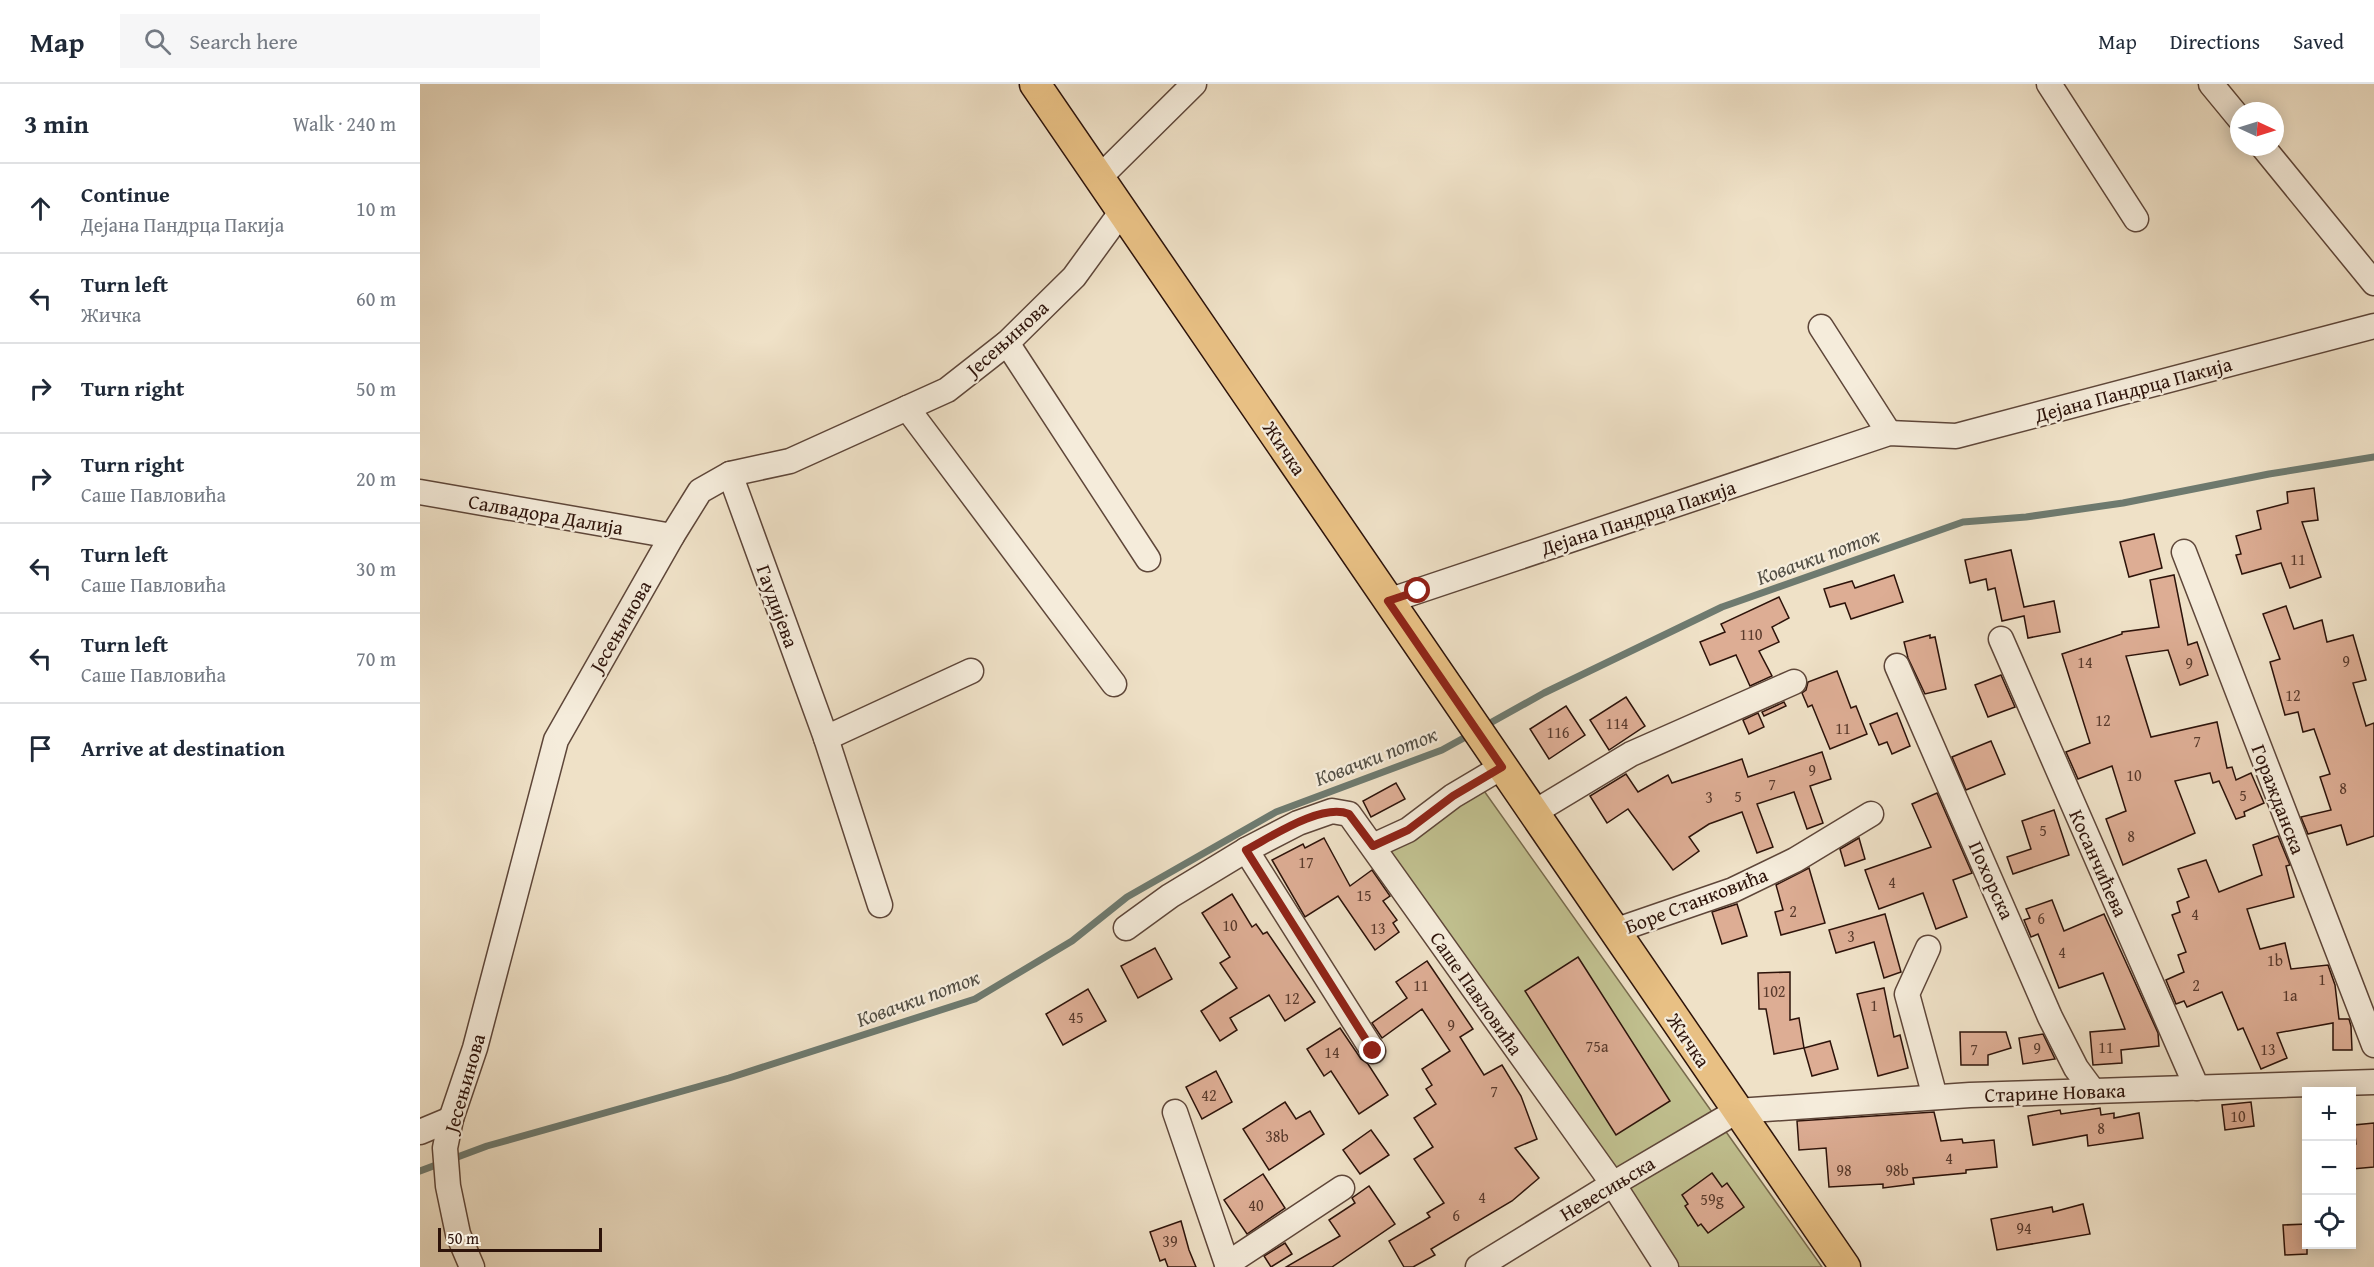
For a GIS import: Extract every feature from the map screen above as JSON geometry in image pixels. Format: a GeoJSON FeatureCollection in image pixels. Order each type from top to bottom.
{"type":"FeatureCollection","features":[{"type":"Feature","properties":{"kind":"main road","name":"Жичка"},"geometry":{"type":"LineString","coordinates":[[1035,84],[1845,1267]]}},
{"type":"Feature","properties":{"kind":"street"},"geometry":{"type":"LineString","coordinates":[[1099,178],[1194,84]]}},
{"type":"Feature","properties":{"kind":"street"},"geometry":{"type":"LineString","coordinates":[[2049,84],[2136,219]]}},
{"type":"Feature","properties":{"kind":"street"},"geometry":{"type":"LineString","coordinates":[[2211,84],[2230,107]]}},
{"type":"Feature","properties":{"kind":"street"},"geometry":{"type":"LineString","coordinates":[[2270,156],[2374,283]]}},
{"type":"Feature","properties":{"kind":"street","name":"Јесењинова"},"geometry":{"type":"LineString","coordinates":[[472,1267],[458,1234],[448,1186],[445,1148],[430,1124],[475,1048],[556,740],[672,536],[700,491],[730,474],[790,461],[947,390],[1007,343],[1074,277],[1122,211]]}},
{"type":"Feature","properties":{"kind":"street","name":"Дејана Пандрца Пакија"},"geometry":{"type":"LineString","coordinates":[[1388,601],[1889,434],[1956,436],[2374,326]]}},
{"type":"Feature","properties":{"kind":"street"},"geometry":{"type":"LineString","coordinates":[[1821,327],[1889,434]]}},
{"type":"Feature","properties":{"kind":"street"},"geometry":{"type":"LineString","coordinates":[[1007,343],[1148,559]]}},
{"type":"Feature","properties":{"kind":"street"},"geometry":{"type":"LineString","coordinates":[[907,408],[1114,684]]}},
{"type":"Feature","properties":{"kind":"street","name":"Гаудијева"},"geometry":{"type":"LineString","coordinates":[[730,474],[826,738],[879,905]]}},
{"type":"Feature","properties":{"kind":"street","name":"Салвадора Далија"},"geometry":{"type":"LineString","coordinates":[[420,492],[672,536]]}},
{"type":"Feature","properties":{"kind":"street","name":"Горажданска"},"geometry":{"type":"LineString","coordinates":[[2184,552],[2374,1045]]}},
{"type":"Feature","properties":{"kind":"street","name":"Косанчићева"},"geometry":{"type":"LineString","coordinates":[[2001,639],[2197,1088]]}},
{"type":"Feature","properties":{"kind":"street","name":"Похорска"},"geometry":{"type":"LineString","coordinates":[[1897,666],[2050,1017],[2076,1068],[2093,1091]]}},
{"type":"Feature","properties":{"kind":"street"},"geometry":{"type":"LineString","coordinates":[[826,738],[971,671]]}},
{"type":"Feature","properties":{"kind":"street"},"geometry":{"type":"LineString","coordinates":[[1533,813],[1631,754],[1794,682]]}},
{"type":"Feature","properties":{"kind":"street"},"geometry":{"type":"LineString","coordinates":[[1373,846],[1408,830],[1498,761]]}},
{"type":"Feature","properties":{"kind":"street","name":"Саше Павловића"},"geometry":{"type":"LineString","coordinates":[[1126,928],[1170,896],[1246,850],[1298,823],[1332,811],[1349,814],[1613,1184],[1666,1267]]}},
{"type":"Feature","properties":{"kind":"street","name":"Боре Станковића"},"geometry":{"type":"LineString","coordinates":[[1614,931],[1733,890],[1795,860],[1871,814]]}},
{"type":"Feature","properties":{"kind":"street"},"geometry":{"type":"LineString","coordinates":[[1246,850],[1373,1051]]}},
{"type":"Feature","properties":{"kind":"street"},"geometry":{"type":"LineString","coordinates":[[1928,948],[1907,994],[1935,1098]]}},
{"type":"Feature","properties":{"kind":"street","name":"Старине Новака"},"geometry":{"type":"LineString","coordinates":[[1737,1111],[1935,1098],[2374,1082]]}},
{"type":"Feature","properties":{"kind":"street","name":"Невесињска"},"geometry":{"type":"LineString","coordinates":[[1478,1267],[1737,1111]]}},
{"type":"Feature","properties":{"kind":"street"},"geometry":{"type":"LineString","coordinates":[[1175,1112],[1228,1266],[1341,1188]]}},
{"type":"Feature","properties":{"kind":"green space"},"geometry":{"type":"Polygon","coordinates":[[[1477,781],[1822,1267],[1666,1267],[1380,857],[1477,781]]]}},
{"type":"Feature","properties":{"kind":"building"},"geometry":{"type":"Polygon","coordinates":[[[2314,488],[2318,520],[2302,522],[2321,577],[2290,588],[2281,563],[2242,574],[2236,555],[2241,554],[2236,536],[2261,529],[2257,511],[2288,503],[2287,492],[2314,488]]]}},
{"type":"Feature","properties":{"kind":"building"},"geometry":{"type":"Polygon","coordinates":[[[2154,534],[2162,568],[2129,577],[2120,542],[2154,534]]]}},
{"type":"Feature","properties":{"kind":"building"},"geometry":{"type":"Polygon","coordinates":[[[2011,550],[2024,607],[2054,601],[2060,632],[2028,638],[2024,616],[2002,621],[1995,588],[1988,590],[1986,579],[1970,583],[1965,560],[2011,550]]]}},
{"type":"Feature","properties":{"kind":"building"},"geometry":{"type":"Polygon","coordinates":[[[1894,575],[1903,602],[1851,619],[1845,603],[1830,607],[1824,589],[1852,581],[1855,588],[1894,575]]]}},
{"type":"Feature","properties":{"kind":"building"},"geometry":{"type":"Polygon","coordinates":[[[2174,575],[2188,645],[2197,642],[2208,675],[2180,685],[2168,650],[2126,656],[2151,737],[2217,722],[2227,768],[2232,767],[2236,780],[2251,773],[2264,803],[2244,812],[2245,816],[2236,819],[2219,781],[2213,783],[2210,773],[2175,781],[2195,833],[2123,865],[2106,819],[2126,811],[2112,766],[2078,779],[2066,752],[2090,743],[2062,654],[2122,634],[2122,632],[2159,627],[2150,580],[2174,575]]]}},
{"type":"Feature","properties":{"kind":"building"},"geometry":{"type":"Polygon","coordinates":[[[1779,597],[1789,618],[1772,627],[1779,642],[1759,651],[1772,676],[1750,686],[1736,655],[1710,665],[1700,642],[1725,632],[1721,624],[1779,597]]]}},
{"type":"Feature","properties":{"kind":"building"},"geometry":{"type":"Polygon","coordinates":[[[2286,606],[2294,629],[2322,620],[2327,642],[2353,635],[2366,680],[2353,683],[2366,726],[2374,723],[2374,836],[2347,845],[2341,825],[2308,834],[2301,817],[2331,810],[2320,777],[2330,774],[2314,729],[2303,732],[2298,712],[2285,715],[2270,662],[2280,659],[2263,614],[2286,606]]]}},
{"type":"Feature","properties":{"kind":"building"},"geometry":{"type":"Polygon","coordinates":[[[1930,635],[1930,638],[1935,637],[1946,689],[1925,694],[1908,658],[1904,642],[1930,635]]]}},
{"type":"Feature","properties":{"kind":"building"},"geometry":{"type":"Polygon","coordinates":[[[1837,671],[1851,708],[1856,706],[1867,734],[1830,749],[1812,705],[1808,707],[1802,693],[1806,690],[1808,682],[1837,671]]]}},
{"type":"Feature","properties":{"kind":"building"},"geometry":{"type":"Polygon","coordinates":[[[2001,675],[2015,707],[1988,717],[1975,685],[2001,675]]]}},
{"type":"Feature","properties":{"kind":"building"},"geometry":{"type":"Polygon","coordinates":[[[1626,697],[1645,726],[1609,750],[1590,720],[1626,697]]]}},
{"type":"Feature","properties":{"kind":"building"},"geometry":{"type":"Polygon","coordinates":[[[1784,702],[1786,706],[1764,716],[1762,712],[1784,702]]]}},
{"type":"Feature","properties":{"kind":"building"},"geometry":{"type":"Polygon","coordinates":[[[1566,706],[1585,735],[1549,759],[1530,729],[1566,706]]]}},
{"type":"Feature","properties":{"kind":"building"},"geometry":{"type":"Polygon","coordinates":[[[1758,713],[1764,727],[1749,734],[1743,720],[1758,713]]]}},
{"type":"Feature","properties":{"kind":"building"},"geometry":{"type":"Polygon","coordinates":[[[1897,713],[1910,746],[1892,754],[1887,742],[1879,745],[1870,724],[1897,713]]]}},
{"type":"Feature","properties":{"kind":"building"},"geometry":{"type":"Polygon","coordinates":[[[1991,741],[2005,774],[1966,790],[1952,757],[1991,741]]]}},
{"type":"Feature","properties":{"kind":"building"},"geometry":{"type":"Polygon","coordinates":[[[1822,752],[1831,779],[1810,786],[1823,823],[1807,829],[1794,792],[1757,804],[1773,847],[1757,853],[1742,812],[1709,824],[1689,837],[1699,851],[1673,870],[1628,809],[1607,823],[1590,796],[1626,774],[1638,792],[1668,775],[1672,783],[1742,759],[1748,777],[1822,752]]]}},
{"type":"Feature","properties":{"kind":"building"},"geometry":{"type":"Polygon","coordinates":[[[1396,783],[1405,799],[1371,817],[1363,801],[1396,783]]]}},
{"type":"Feature","properties":{"kind":"building"},"geometry":{"type":"Polygon","coordinates":[[[1937,793],[1972,873],[1953,880],[1967,917],[1936,929],[1923,893],[1879,909],[1865,870],[1931,847],[1912,804],[1937,793]]]}},
{"type":"Feature","properties":{"kind":"building"},"geometry":{"type":"Polygon","coordinates":[[[2054,810],[2069,855],[2013,874],[2007,857],[2031,849],[2022,821],[2054,810]]]}},
{"type":"Feature","properties":{"kind":"building"},"geometry":{"type":"Polygon","coordinates":[[[2278,836],[2290,865],[2286,866],[2294,897],[2247,909],[2260,949],[2285,943],[2291,969],[2328,965],[2335,985],[2339,1019],[2349,1019],[2351,1026],[2352,1050],[2333,1050],[2333,1023],[2277,1033],[2287,1058],[2261,1069],[2243,1028],[2238,1030],[2222,992],[2187,1007],[2184,1001],[2176,1004],[2166,980],[2184,972],[2178,955],[2186,952],[2172,915],[2180,912],[2177,902],[2189,897],[2178,869],[2206,860],[2219,892],[2262,875],[2253,845],[2278,836]]]}},
{"type":"Feature","properties":{"kind":"building"},"geometry":{"type":"Polygon","coordinates":[[[1324,838],[1350,886],[1372,870],[1390,896],[1383,901],[1397,920],[1393,923],[1399,932],[1375,950],[1338,896],[1305,917],[1272,860],[1303,844],[1305,848],[1324,838]]]}},
{"type":"Feature","properties":{"kind":"building"},"geometry":{"type":"Polygon","coordinates":[[[1859,838],[1865,859],[1845,866],[1840,849],[1859,838]]]}},
{"type":"Feature","properties":{"kind":"building"},"geometry":{"type":"Polygon","coordinates":[[[1809,868],[1825,923],[1781,935],[1775,912],[1783,910],[1776,885],[1809,868]]]}},
{"type":"Feature","properties":{"kind":"building"},"geometry":{"type":"Polygon","coordinates":[[[1232,894],[1252,927],[1256,924],[1263,934],[1267,932],[1315,1002],[1285,1021],[1269,995],[1230,1018],[1237,1030],[1220,1041],[1201,1011],[1237,988],[1220,963],[1230,957],[1202,913],[1232,894]]]}},
{"type":"Feature","properties":{"kind":"building"},"geometry":{"type":"Polygon","coordinates":[[[2052,900],[2064,931],[2104,914],[2158,1033],[2159,1046],[2121,1050],[2122,1063],[2093,1065],[2090,1032],[2125,1029],[2103,973],[2059,988],[2038,934],[2031,937],[2024,920],[2030,918],[2026,909],[2052,900]]]}},
{"type":"Feature","properties":{"kind":"building"},"geometry":{"type":"Polygon","coordinates":[[[1737,904],[1747,936],[1722,944],[1712,912],[1737,904]]]}},
{"type":"Feature","properties":{"kind":"building"},"geometry":{"type":"Polygon","coordinates":[[[1885,914],[1901,972],[1884,978],[1874,942],[1836,953],[1829,930],[1885,914]]]}},
{"type":"Feature","properties":{"kind":"building"},"geometry":{"type":"Polygon","coordinates":[[[1155,948],[1172,979],[1138,998],[1121,966],[1155,948]]]}},
{"type":"Feature","properties":{"kind":"building"},"geometry":{"type":"Polygon","coordinates":[[[1578,957],[1670,1101],[1616,1135],[1525,991],[1578,957]]]}},
{"type":"Feature","properties":{"kind":"building"},"geometry":{"type":"Polygon","coordinates":[[[1427,961],[1473,1029],[1460,1037],[1484,1075],[1502,1065],[1521,1096],[1537,1139],[1515,1148],[1539,1178],[1512,1201],[1431,1249],[1435,1255],[1413,1267],[1404,1267],[1389,1241],[1430,1217],[1427,1213],[1444,1203],[1414,1159],[1433,1147],[1414,1118],[1436,1104],[1426,1089],[1432,1085],[1422,1069],[1450,1051],[1422,1009],[1382,1038],[1372,1023],[1407,998],[1396,982],[1427,961]]]}},
{"type":"Feature","properties":{"kind":"building"},"geometry":{"type":"Polygon","coordinates":[[[1790,972],[1790,1020],[1799,1018],[1804,1048],[1774,1054],[1766,1009],[1759,1009],[1758,973],[1790,972]]]}},
{"type":"Feature","properties":{"kind":"building"},"geometry":{"type":"Polygon","coordinates":[[[1884,988],[1894,1037],[1900,1035],[1908,1068],[1878,1076],[1857,994],[1884,988]]]}},
{"type":"Feature","properties":{"kind":"building"},"geometry":{"type":"Polygon","coordinates":[[[1088,989],[1106,1021],[1063,1045],[1046,1014],[1088,989]]]}},
{"type":"Feature","properties":{"kind":"building"},"geometry":{"type":"Polygon","coordinates":[[[1340,1028],[1388,1095],[1359,1114],[1331,1071],[1324,1076],[1307,1049],[1340,1028]]]}},
{"type":"Feature","properties":{"kind":"building"},"geometry":{"type":"Polygon","coordinates":[[[1960,1032],[2006,1032],[2011,1048],[1988,1055],[1988,1065],[1961,1065],[1960,1032]]]}},
{"type":"Feature","properties":{"kind":"building"},"geometry":{"type":"Polygon","coordinates":[[[2043,1034],[2055,1059],[2023,1064],[2019,1038],[2043,1034]]]}},
{"type":"Feature","properties":{"kind":"building"},"geometry":{"type":"Polygon","coordinates":[[[1830,1041],[1838,1069],[1812,1076],[1804,1048],[1830,1041]]]}},
{"type":"Feature","properties":{"kind":"building"},"geometry":{"type":"Polygon","coordinates":[[[1216,1071],[1232,1102],[1202,1119],[1186,1087],[1216,1071]]]}},
{"type":"Feature","properties":{"kind":"building"},"geometry":{"type":"Polygon","coordinates":[[[1285,1102],[1296,1119],[1310,1111],[1324,1134],[1269,1170],[1243,1129],[1285,1102]]]}},
{"type":"Feature","properties":{"kind":"building"},"geometry":{"type":"Polygon","coordinates":[[[2251,1102],[2254,1126],[2225,1130],[2222,1105],[2251,1102]]]}},
{"type":"Feature","properties":{"kind":"building"},"geometry":{"type":"Polygon","coordinates":[[[2100,1108],[2101,1115],[2114,1113],[2114,1118],[2139,1113],[2143,1138],[2088,1146],[2087,1135],[2033,1145],[2028,1116],[2060,1110],[2061,1114],[2100,1108]]]}},
{"type":"Feature","properties":{"kind":"building"},"geometry":{"type":"Polygon","coordinates":[[[1934,1112],[1941,1141],[1962,1139],[1963,1143],[1994,1140],[1997,1167],[1966,1170],[1966,1173],[1913,1178],[1914,1184],[1883,1188],[1883,1184],[1829,1187],[1826,1148],[1799,1150],[1797,1121],[1934,1112]]]}},
{"type":"Feature","properties":{"kind":"building"},"geometry":{"type":"Polygon","coordinates":[[[2374,1123],[2374,1167],[2356,1169],[2356,1125],[2374,1123]]]}},
{"type":"Feature","properties":{"kind":"building"},"geometry":{"type":"Polygon","coordinates":[[[1371,1130],[1389,1155],[1360,1174],[1343,1150],[1371,1130]]]}},
{"type":"Feature","properties":{"kind":"building"},"geometry":{"type":"Polygon","coordinates":[[[1712,1173],[1722,1187],[1727,1183],[1744,1207],[1708,1233],[1701,1224],[1698,1226],[1685,1206],[1688,1204],[1682,1195],[1712,1173]]]}},
{"type":"Feature","properties":{"kind":"building"},"geometry":{"type":"Polygon","coordinates":[[[1263,1174],[1285,1208],[1247,1234],[1224,1200],[1263,1174]]]}},
{"type":"Feature","properties":{"kind":"building"},"geometry":{"type":"Polygon","coordinates":[[[1369,1186],[1395,1224],[1332,1267],[1286,1267],[1340,1236],[1329,1220],[1355,1203],[1352,1198],[1369,1186]]]}},
{"type":"Feature","properties":{"kind":"building"},"geometry":{"type":"Polygon","coordinates":[[[2083,1204],[2090,1234],[1997,1250],[1991,1219],[2052,1207],[2053,1212],[2083,1204]]]}},
{"type":"Feature","properties":{"kind":"building"},"geometry":{"type":"Polygon","coordinates":[[[1181,1221],[1196,1267],[1168,1267],[1165,1259],[1160,1261],[1150,1232],[1181,1221]]]}},
{"type":"Feature","properties":{"kind":"building"},"geometry":{"type":"Polygon","coordinates":[[[2302,1224],[2302,1249],[2307,1249],[2307,1254],[2285,1255],[2283,1225],[2302,1224]]]}},
{"type":"Feature","properties":{"kind":"building"},"geometry":{"type":"Polygon","coordinates":[[[1285,1243],[1292,1254],[1271,1267],[1264,1256],[1285,1243]]]}},
{"type":"Feature","properties":{"kind":"waterway","name":"Ковачки поток"},"geometry":{"type":"LineString","coordinates":[[1483,727],[1544,693],[1722,607],[1963,522],[2026,517],[2123,503],[2269,474],[2374,457]]}},
{"type":"Feature","properties":{"kind":"waterway","name":"Ковачки поток"},"geometry":{"type":"LineString","coordinates":[[420,1171],[487,1146],[729,1078],[975,999],[1072,941],[1127,897],[1276,812],[1442,750],[1471,734]]}},
{"type":"Feature","properties":{"kind":"route"},"geometry":{"type":"LineString","coordinates":[[1373,1051],[1246,850],[1298,823],[1332,811],[1349,814],[1373,846],[1408,830],[1453,796],[1502,767],[1388,601],[1418,591]]}}]}
